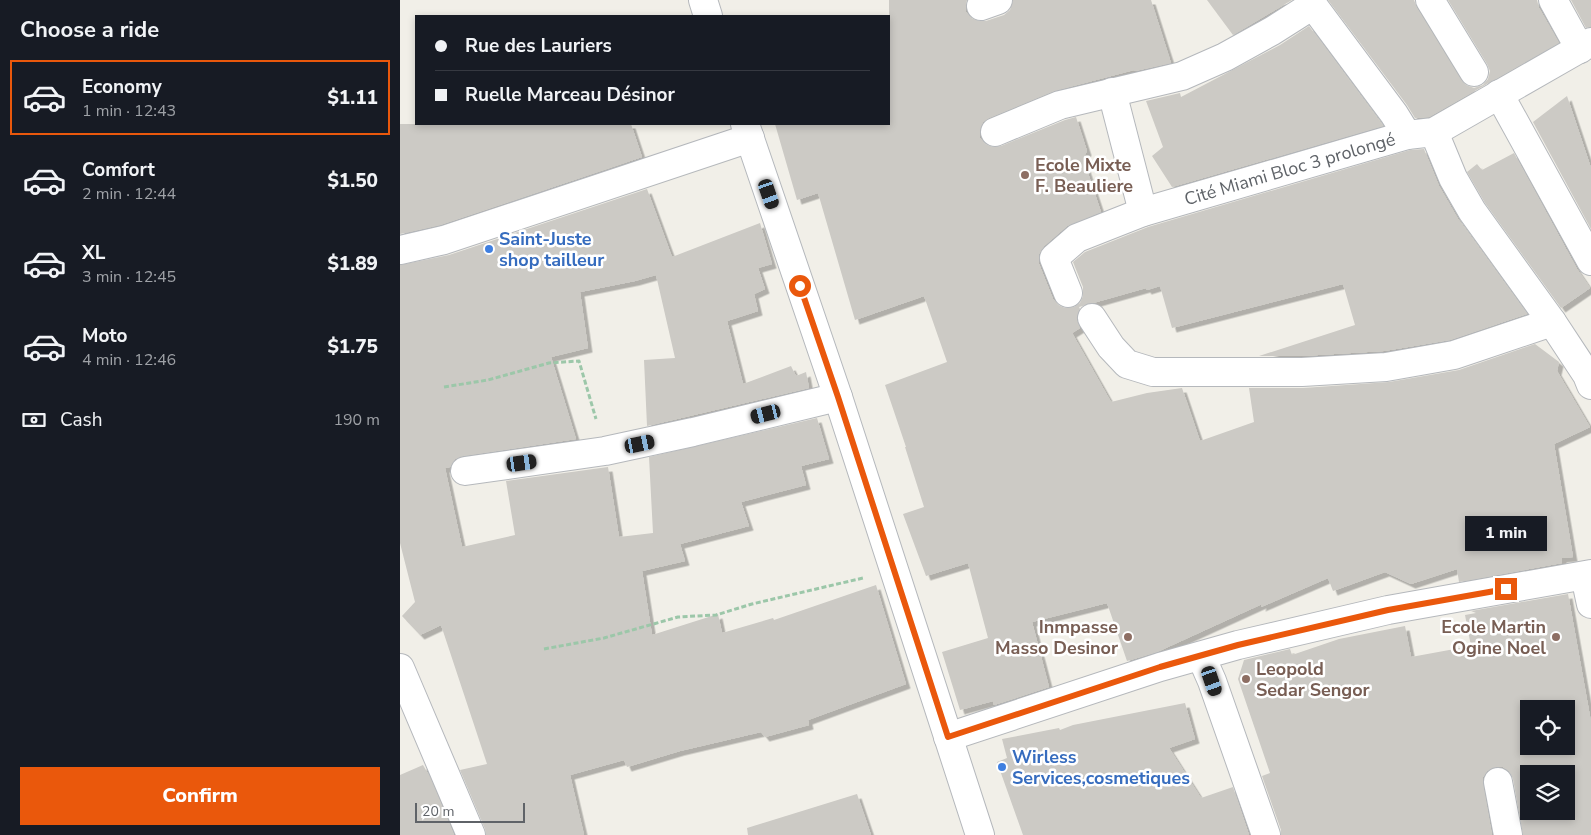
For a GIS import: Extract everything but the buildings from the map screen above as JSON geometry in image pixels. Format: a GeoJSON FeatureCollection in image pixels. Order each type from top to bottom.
{"type":"FeatureCollection","features":[{"type":"Feature","properties":{"kind":"street"},"geometry":{"type":"LineString","coordinates":[[703,0],[708,15]]}},
{"type":"Feature","properties":{"kind":"street"},"geometry":{"type":"LineString","coordinates":[[1430,0],[1474,72]]}},
{"type":"Feature","properties":{"kind":"street"},"geometry":{"type":"LineString","coordinates":[[1552,0],[1586,45]]}},
{"type":"Feature","properties":{"kind":"street"},"geometry":{"type":"LineString","coordinates":[[995,132],[1060,105],[1182,76],[1225,57],[1272,31],[1311,2],[1394,114],[1407,135]]}},
{"type":"Feature","properties":{"kind":"street","name":"Cité Miami Bloc 3 prolongé"},"geometry":{"type":"LineString","coordinates":[[1068,293],[1054,258],[1077,238],[1143,212],[1407,135],[1434,132],[1586,45]]}},
{"type":"Feature","properties":{"kind":"street"},"geometry":{"type":"LineString","coordinates":[[1112,92],[1143,212]]}},
{"type":"Feature","properties":{"kind":"street"},"geometry":{"type":"LineString","coordinates":[[1499,94],[1591,261]]}},
{"type":"Feature","properties":{"kind":"street"},"geometry":{"type":"LineString","coordinates":[[400,250],[444,240],[748,131],[838,397],[980,835]]}},
{"type":"Feature","properties":{"kind":"street"},"geometry":{"type":"LineString","coordinates":[[1434,132],[1454,178],[1472,211],[1552,322],[1587,375],[1591,385]]}},
{"type":"Feature","properties":{"kind":"street"},"geometry":{"type":"LineString","coordinates":[[1092,318],[1111,347],[1127,364],[1153,372],[1302,372],[1386,367],[1454,355],[1552,322]]}},
{"type":"Feature","properties":{"kind":"street"},"geometry":{"type":"LineString","coordinates":[[464,471],[605,451],[838,397]]}},
{"type":"Feature","properties":{"kind":"street"},"geometry":{"type":"LineString","coordinates":[[948,737],[1160,667],[1238,645],[1388,610],[1588,575],[1591,604]]}},
{"type":"Feature","properties":{"kind":"street"},"geometry":{"type":"LineString","coordinates":[[1201,656],[1212,681],[1266,835]]}},
{"type":"Feature","properties":{"kind":"street"},"geometry":{"type":"LineString","coordinates":[[400,668],[470,835]]}},
{"type":"Feature","properties":{"kind":"street"},"geometry":{"type":"LineString","coordinates":[[1498,782],[1508,835]]}},
{"type":"Feature","properties":{"kind":"path"},"geometry":{"type":"LineString","coordinates":[[444,387],[488,380],[550,362],[580,361],[605,451]]}},
{"type":"Feature","properties":{"kind":"path"},"geometry":{"type":"LineString","coordinates":[[544,648],[604,638],[678,617],[716,615],[752,604],[894,570]]}},
{"type":"Feature","properties":{"kind":"place","name":"Ecole Mixte F. Beauliere"},"geometry":{"type":"Point","coordinates":[1025,175]}},
{"type":"Feature","properties":{"kind":"place","name":"Saint-Juste shop tailleur"},"geometry":{"type":"Point","coordinates":[489,249]}},
{"type":"Feature","properties":{"kind":"place","name":"Inmpasse Masso Desinor"},"geometry":{"type":"Point","coordinates":[1128,637]}},
{"type":"Feature","properties":{"kind":"place","name":"Ecole Martin Ogine Noel"},"geometry":{"type":"Point","coordinates":[1556,637]}},
{"type":"Feature","properties":{"kind":"place","name":"Leopold Sedar Sengor"},"geometry":{"type":"Point","coordinates":[1246,679]}},
{"type":"Feature","properties":{"kind":"place","name":"Wirless Services,cosmetiques"},"geometry":{"type":"Point","coordinates":[1002,767]}},
{"type":"Feature","properties":{"kind":"route"},"geometry":{"type":"LineString","coordinates":[[800,286],[948,737],[1160,667],[1238,645],[1388,610],[1506,589]]}}]}
